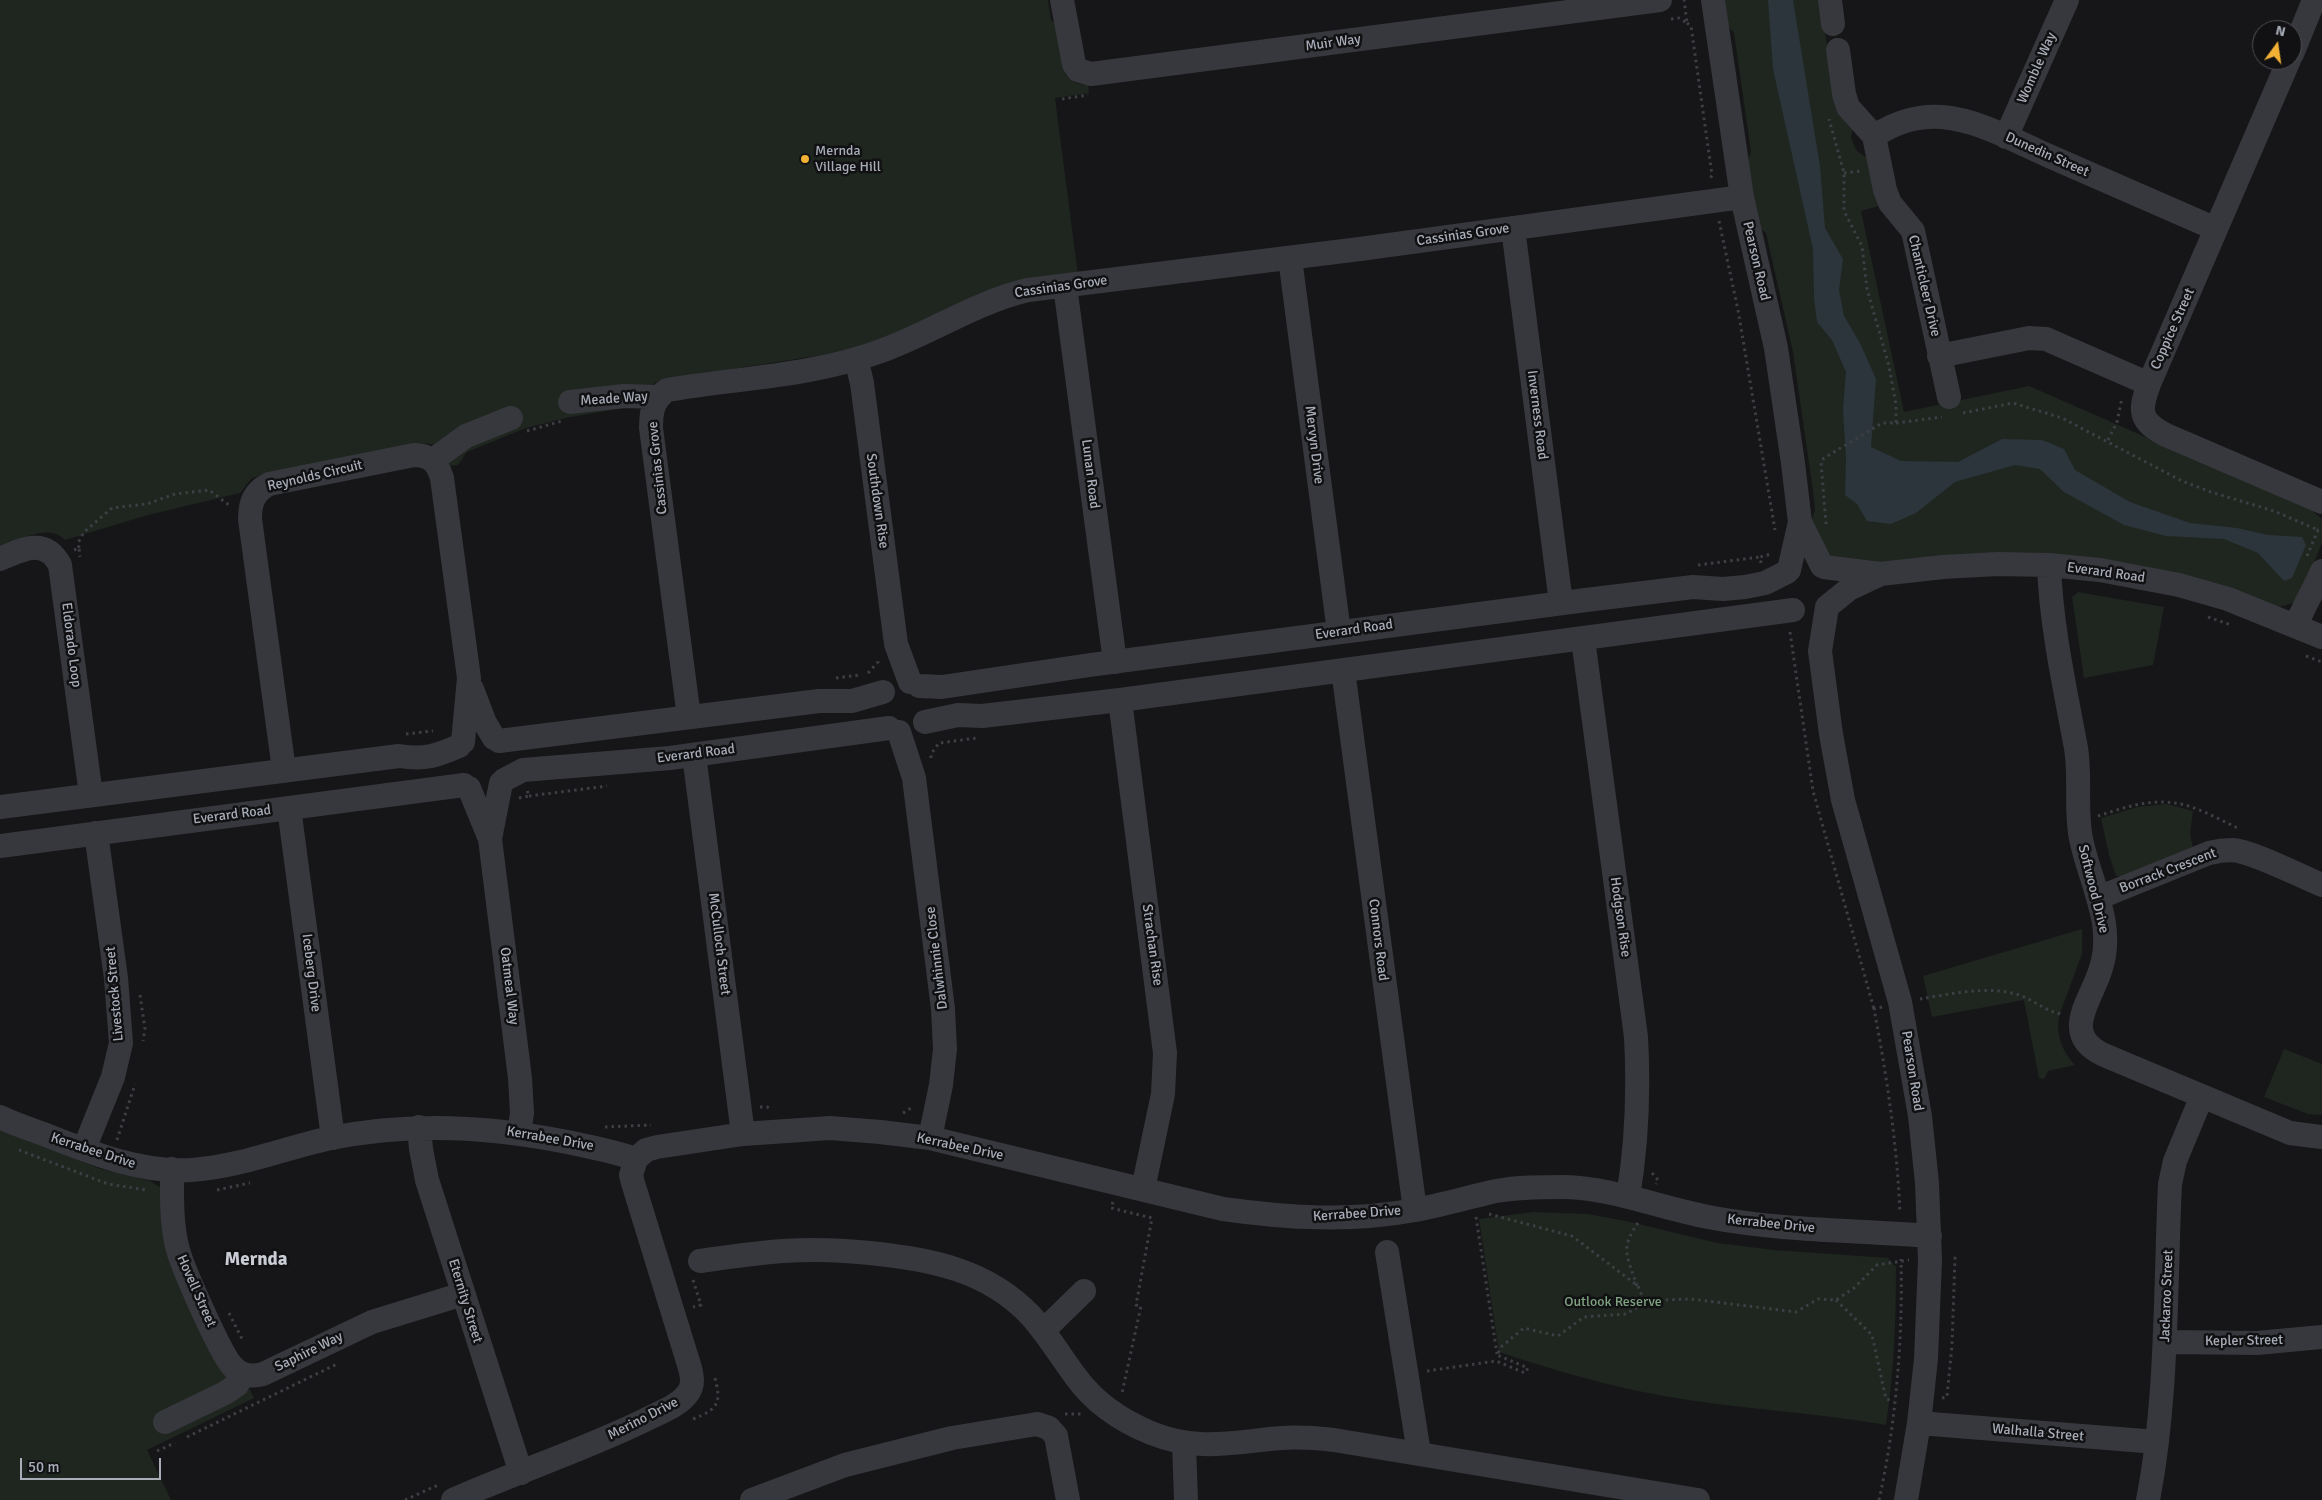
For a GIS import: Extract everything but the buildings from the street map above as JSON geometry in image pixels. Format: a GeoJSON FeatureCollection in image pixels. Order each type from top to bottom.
{"type":"FeatureCollection","features":[{"type":"Feature","properties":{"kind":"street","name":"Muir Way"},"geometry":{"type":"LineString","coordinates":[[1062,0],[1074,64],[1078,70],[1091,74],[1660,0]]}},
{"type":"Feature","properties":{"kind":"street","name":"Pearson Road"},"geometry":{"type":"LineString","coordinates":[[1713,0],[1742,197],[1776,348],[1800,522],[1820,560]]}},
{"type":"Feature","properties":{"kind":"street"},"geometry":{"type":"LineString","coordinates":[[1830,0],[1833,24]]}},
{"type":"Feature","properties":{"kind":"street","name":"Womble Way"},"geometry":{"type":"LineString","coordinates":[[2006,137],[2067,0]]}},
{"type":"Feature","properties":{"kind":"street"},"geometry":{"type":"LineString","coordinates":[[2302,29],[2314,0]]}},
{"type":"Feature","properties":{"kind":"street"},"geometry":{"type":"LineString","coordinates":[[1838,50],[1844,94],[1848,107],[1874,136]]}},
{"type":"Feature","properties":{"kind":"street","name":"Coppice Street"},"geometry":{"type":"LineString","coordinates":[[2285,70],[2149,384],[2142,407],[2144,416],[2153,428],[2322,502]]}},
{"type":"Feature","properties":{"kind":"street","name":"Dunedin Street"},"geometry":{"type":"LineString","coordinates":[[1874,136],[1902,121],[1939,117],[1967,122],[2006,137],[2216,229]]}},
{"type":"Feature","properties":{"kind":"street","name":"Chanticleer Drive"},"geometry":{"type":"LineString","coordinates":[[1874,136],[1885,190],[1890,203],[1913,231],[1950,409]]}},
{"type":"Feature","properties":{"kind":"street","name":"Cassinias Grove"},"geometry":{"type":"LineString","coordinates":[[690,717],[651,428],[653,405],[658,397],[667,390],[819,367],[856,359],[929,332],[1005,296],[1028,290],[1513,228],[1712,211],[1742,197]]}},
{"type":"Feature","properties":{"kind":"street","name":"Inverness Road"},"geometry":{"type":"LineString","coordinates":[[1513,228],[1561,603]]}},
{"type":"Feature","properties":{"kind":"street","name":"Mervyn Drive"},"geometry":{"type":"LineString","coordinates":[[1290,258],[1339,632]]}},
{"type":"Feature","properties":{"kind":"street","name":"Lunan Road"},"geometry":{"type":"LineString","coordinates":[[1065,286],[1115,662]]}},
{"type":"Feature","properties":{"kind":"street","name":"Chanticleer Drive"},"geometry":{"type":"LineString","coordinates":[[1939,356],[2038,338],[2149,384]]}},
{"type":"Feature","properties":{"kind":"street","name":"Southdown Rise"},"geometry":{"type":"LineString","coordinates":[[856,359],[862,383],[901,686]]}},
{"type":"Feature","properties":{"kind":"street","name":"Meade Way"},"geometry":{"type":"LineString","coordinates":[[570,402],[624,396],[658,397]]}},
{"type":"Feature","properties":{"kind":"street"},"geometry":{"type":"LineString","coordinates":[[469,678],[461,744],[455,754],[454,771],[467,787],[486,790],[502,782],[510,764],[508,755],[479,710],[469,678],[442,478],[433,460],[466,436],[511,418]]}},
{"type":"Feature","properties":{"kind":"street","name":"Reynolds Circuit"},"geometry":{"type":"LineString","coordinates":[[250,508],[259,490],[269,484],[414,455],[422,455],[433,460]]}},
{"type":"Feature","properties":{"kind":"street"},"geometry":{"type":"LineString","coordinates":[[250,508],[284,770]]}},
{"type":"Feature","properties":{"kind":"street","name":"Pearson Road"},"geometry":{"type":"LineString","coordinates":[[1788,571],[1800,522]]}},
{"type":"Feature","properties":{"kind":"street","name":"Eldorado Loop"},"geometry":{"type":"LineString","coordinates":[[0,559],[18,551],[40,548],[53,553],[60,565],[91,795]]}},
{"type":"Feature","properties":{"kind":"street"},"geometry":{"type":"LineString","coordinates":[[1820,560],[1830,574],[1834,590],[1827,607],[1811,615],[1794,611],[1787,604],[1781,588],[1788,571],[1804,562],[1820,560]]}},
{"type":"Feature","properties":{"kind":"street","name":"Everard Road"},"geometry":{"type":"LineString","coordinates":[[1820,560],[1880,574],[1962,566],[2049,565],[2100,570],[2179,585],[2228,599],[2308,631]]}},
{"type":"Feature","properties":{"kind":"street","name":"Softwood Drive"},"geometry":{"type":"LineString","coordinates":[[2049,565],[2050,588],[2066,700],[2079,774],[2078,818],[2106,937],[2101,969],[2081,1019],[2083,1040],[2094,1050],[2104,1055],[2290,1133],[2322,1137]]}},
{"type":"Feature","properties":{"kind":"street","name":"Everard Road"},"geometry":{"type":"LineString","coordinates":[[497,740],[819,701],[852,701],[901,686],[942,687],[1115,662],[1561,603],[1693,587],[1723,589],[1745,587],[1765,583],[1788,571]]}},
{"type":"Feature","properties":{"kind":"street","name":"Everard Road"},"geometry":{"type":"LineString","coordinates":[[1827,607],[1849,589],[1880,574]]}},
{"type":"Feature","properties":{"kind":"street"},"geometry":{"type":"LineString","coordinates":[[2308,631],[2304,603],[2318,580]]}},
{"type":"Feature","properties":{"kind":"street","name":"Pearson Road"},"geometry":{"type":"LineString","coordinates":[[1827,607],[1820,651],[1831,734],[1843,800],[1900,1002],[1920,1116],[1927,1183],[1930,1236],[1926,1359],[1919,1423],[1906,1500]]}},
{"type":"Feature","properties":{"kind":"street","name":"Pearson Road"},"geometry":{"type":"LineString","coordinates":[[1794,611],[1820,651]]}},
{"type":"Feature","properties":{"kind":"street","name":"Everard Road"},"geometry":{"type":"LineString","coordinates":[[502,782],[523,770],[694,755],[908,728],[958,715],[982,716],[1120,700],[1794,611]]}},
{"type":"Feature","properties":{"kind":"street","name":"Hodgson Rise"},"geometry":{"type":"LineString","coordinates":[[1582,639],[1636,1036],[1637,1117],[1634,1158],[1628,1197]]}},
{"type":"Feature","properties":{"kind":"street"},"geometry":{"type":"LineString","coordinates":[[1226,648],[1230,685]]}},
{"type":"Feature","properties":{"kind":"street","name":"Connors Road"},"geometry":{"type":"LineString","coordinates":[[1343,670],[1415,1210]]}},
{"type":"Feature","properties":{"kind":"street"},"geometry":{"type":"LineString","coordinates":[[901,686],[929,699],[929,714],[908,728],[884,722],[878,707],[901,686]]}},
{"type":"Feature","properties":{"kind":"street","name":"Strachan Rise"},"geometry":{"type":"LineString","coordinates":[[1120,700],[1165,1053],[1163,1094],[1142,1189]]}},
{"type":"Feature","properties":{"kind":"street","name":"Dalwhinnie Close"},"geometry":{"type":"LineString","coordinates":[[908,728],[923,773],[943,1009],[944,1049],[926,1110],[930,1138]]}},
{"type":"Feature","properties":{"kind":"street"},"geometry":{"type":"LineString","coordinates":[[0,808],[399,756],[417,759],[431,757],[478,735],[497,740]]}},
{"type":"Feature","properties":{"kind":"street","name":"McCulloch Street"},"geometry":{"type":"LineString","coordinates":[[694,755],[743,1134]]}},
{"type":"Feature","properties":{"kind":"street","name":"Oatmeal Way"},"geometry":{"type":"LineString","coordinates":[[490,839],[502,782]]}},
{"type":"Feature","properties":{"kind":"street","name":"Everard Road"},"geometry":{"type":"LineString","coordinates":[[0,846],[467,787]]}},
{"type":"Feature","properties":{"kind":"street","name":"Oatmeal Way"},"geometry":{"type":"LineString","coordinates":[[467,787],[490,839],[520,1078],[522,1104],[519,1133]]}},
{"type":"Feature","properties":{"kind":"street","name":"Iceberg Drive"},"geometry":{"type":"LineString","coordinates":[[289,808],[333,1138]]}},
{"type":"Feature","properties":{"kind":"street","name":"Livestock Street"},"geometry":{"type":"LineString","coordinates":[[84,1149],[113,1078],[120,1043],[116,978],[96,833]]}},
{"type":"Feature","properties":{"kind":"street","name":"Borrack Crescent"},"geometry":{"type":"LineString","coordinates":[[2098,898],[2209,853],[2223,850],[2235,850],[2322,884]]}},
{"type":"Feature","properties":{"kind":"street","name":"Jackaroo Street"},"geometry":{"type":"LineString","coordinates":[[2148,1500],[2157,1442],[2166,1342],[2170,1184],[2175,1161],[2202,1096]]}},
{"type":"Feature","properties":{"kind":"street","name":"Kerrabee Drive"},"geometry":{"type":"LineString","coordinates":[[0,1117],[84,1149],[141,1167],[172,1181],[190,1170],[225,1166],[333,1138],[419,1127],[449,1127],[519,1133],[606,1134],[636,1160],[646,1150],[657,1147],[743,1134],[830,1128],[930,1138],[1223,1209],[1300,1217],[1358,1217],[1415,1210],[1498,1191],[1566,1187],[1628,1197],[1707,1217],[1766,1225],[1930,1236]]}},
{"type":"Feature","properties":{"kind":"street","name":"Eternity Street"},"geometry":{"type":"LineString","coordinates":[[419,1127],[427,1180],[521,1473]]}},
{"type":"Feature","properties":{"kind":"street","name":"Merino Drive"},"geometry":{"type":"LineString","coordinates":[[448,1492],[521,1473],[572,1453],[671,1407],[684,1398],[692,1386],[688,1360],[634,1190],[631,1175],[636,1160]]}},
{"type":"Feature","properties":{"kind":"street","name":"Hovell Street"},"geometry":{"type":"LineString","coordinates":[[172,1181],[174,1232],[178,1250],[187,1274],[229,1362],[242,1374]]}},
{"type":"Feature","properties":{"kind":"street"},"geometry":{"type":"LineString","coordinates":[[700,1261],[783,1251],[816,1250],[869,1253],[929,1261],[961,1270],[998,1288],[1018,1304],[1043,1331],[1077,1379],[1110,1410],[1142,1429],[1184,1444],[1206,1446],[1306,1437],[1334,1440],[1698,1500]]}},
{"type":"Feature","properties":{"kind":"street"},"geometry":{"type":"LineString","coordinates":[[1388,1252],[1419,1453]]}},
{"type":"Feature","properties":{"kind":"street"},"geometry":{"type":"LineString","coordinates":[[1043,1331],[1084,1292]]}},
{"type":"Feature","properties":{"kind":"street","name":"Saphire Way"},"geometry":{"type":"LineString","coordinates":[[242,1374],[256,1376],[263,1374],[372,1322],[464,1294]]}},
{"type":"Feature","properties":{"kind":"street","name":"Kepler Street"},"geometry":{"type":"LineString","coordinates":[[2166,1342],[2257,1343],[2322,1337]]}},
{"type":"Feature","properties":{"kind":"street"},"geometry":{"type":"LineString","coordinates":[[165,1422],[225,1393],[237,1385],[242,1374]]}},
{"type":"Feature","properties":{"kind":"street","name":"Walhalla Street"},"geometry":{"type":"LineString","coordinates":[[1919,1423],[2157,1442]]}},
{"type":"Feature","properties":{"kind":"street"},"geometry":{"type":"LineString","coordinates":[[752,1500],[846,1465],[952,1438],[1008,1428],[1045,1425],[1056,1436],[1068,1500]]}},
{"type":"Feature","properties":{"kind":"street"},"geometry":{"type":"LineString","coordinates":[[1184,1444],[1186,1500]]}},
{"type":"Feature","properties":{"kind":"path"},"geometry":{"type":"LineString","coordinates":[[1687,23],[1690,26],[1712,174],[1709,182],[1712,211],[1719,220],[1723,232],[1776,533]]}},
{"type":"Feature","properties":{"kind":"path"},"geometry":{"type":"LineString","coordinates":[[1829,117],[1844,173],[1844,211],[1862,246],[1867,289],[1889,366],[1896,405],[1896,423]]}},
{"type":"Feature","properties":{"kind":"path"},"geometry":{"type":"LineString","coordinates":[[1820,560],[1831,540],[1824,512],[1821,468],[1824,458],[1882,423],[1896,423],[1950,409],[2013,403],[2062,418],[2182,481],[2274,511],[2320,531],[2310,547]]}},
{"type":"Feature","properties":{"kind":"path"},"geometry":{"type":"LineString","coordinates":[[79,548],[78,543],[84,532],[112,508],[147,504],[175,494],[209,490],[229,503],[230,508],[250,508]]}},
{"type":"Feature","properties":{"kind":"path"},"geometry":{"type":"LineString","coordinates":[[1692,566],[1760,557]]}},
{"type":"Feature","properties":{"kind":"path"},"geometry":{"type":"LineString","coordinates":[[404,734],[433,731]]}},
{"type":"Feature","properties":{"kind":"path"},"geometry":{"type":"LineString","coordinates":[[923,773],[931,754],[939,743],[978,738]]}},
{"type":"Feature","properties":{"kind":"path"},"geometry":{"type":"LineString","coordinates":[[2078,818],[2097,816],[2130,806],[2155,802],[2174,803],[2248,832]]}},
{"type":"Feature","properties":{"kind":"path"},"geometry":{"type":"LineString","coordinates":[[1900,1214],[1897,1159],[1890,1098],[1874,1009],[1900,1002],[1948,994],[2002,992],[2028,998],[2048,1010],[2061,1014]]}},
{"type":"Feature","properties":{"kind":"path"},"geometry":{"type":"LineString","coordinates":[[741,1110],[761,1106],[772,1110],[780,1110]]}},
{"type":"Feature","properties":{"kind":"path"},"geometry":{"type":"LineString","coordinates":[[910,1109],[926,1110]]}},
{"type":"Feature","properties":{"kind":"path"},"geometry":{"type":"LineString","coordinates":[[896,1112],[905,1113],[910,1109],[926,1110]]}},
{"type":"Feature","properties":{"kind":"path"},"geometry":{"type":"LineString","coordinates":[[606,1134],[653,1125]]}},
{"type":"Feature","properties":{"kind":"path"},"geometry":{"type":"LineString","coordinates":[[116,1142],[124,1144]]}},
{"type":"Feature","properties":{"kind":"path"},"geometry":{"type":"LineString","coordinates":[[17,1149],[108,1184],[134,1190],[172,1181]]}},
{"type":"Feature","properties":{"kind":"path"},"geometry":{"type":"LineString","coordinates":[[213,1190],[253,1182]]}},
{"type":"Feature","properties":{"kind":"path"},"geometry":{"type":"LineString","coordinates":[[1045,1425],[1057,1413],[1078,1415],[1110,1410],[1118,1406],[1122,1393],[1141,1306],[1136,1305],[1152,1218],[1111,1208],[1118,1183]]}},
{"type":"Feature","properties":{"kind":"path"},"geometry":{"type":"LineString","coordinates":[[1488,1214],[1572,1236],[1638,1286]]}},
{"type":"Feature","properties":{"kind":"path"},"geometry":{"type":"LineString","coordinates":[[1476,1216],[1497,1355]]}},
{"type":"Feature","properties":{"kind":"path"},"geometry":{"type":"LineString","coordinates":[[1639,1220],[1626,1242],[1628,1256],[1645,1303]]}},
{"type":"Feature","properties":{"kind":"path"},"geometry":{"type":"LineString","coordinates":[[1497,1355],[1501,1347],[1524,1328],[1558,1336],[1584,1317],[1626,1314],[1645,1303],[1691,1298],[1796,1312],[1818,1300],[1836,1300],[1854,1288],[1876,1265],[1901,1259],[1899,1346],[1894,1401],[1879,1500]]}},
{"type":"Feature","properties":{"kind":"path"},"geometry":{"type":"LineString","coordinates":[[1836,1300],[1872,1335],[1886,1399],[1894,1401]]}},
{"type":"Feature","properties":{"kind":"path"},"geometry":{"type":"LineString","coordinates":[[226,1307],[247,1348]]}},
{"type":"Feature","properties":{"kind":"path"},"geometry":{"type":"LineString","coordinates":[[1407,1377],[1420,1372],[1496,1361],[1526,1373],[1528,1368],[1497,1355]]}},
{"type":"Feature","properties":{"kind":"path"},"geometry":{"type":"LineString","coordinates":[[157,1451],[338,1364]]}},
{"type":"Feature","properties":{"kind":"path"},"geometry":{"type":"LineString","coordinates":[[405,1500],[448,1492]]}},
{"type":"Feature","properties":{"kind":"green space"},"geometry":{"type":"Polygon","coordinates":[[[0,0],[1048,0],[1051,20],[1058,26],[1061,54],[1066,72],[1071,79],[1088,85],[1089,93],[1055,98],[1078,275],[949,311],[864,346],[822,355],[661,380],[648,387],[640,405],[566,418],[526,428],[467,452],[458,465],[450,466],[446,454],[439,447],[429,444],[417,444],[263,474],[251,479],[240,493],[148,515],[65,540],[58,535],[42,533],[0,548],[0,0]]]}},
{"type":"Feature","properties":{"kind":"green space"},"geometry":{"type":"Polygon","coordinates":[[[1725,0],[1821,0],[1829,61],[1854,124],[1851,138],[1856,150],[1867,158],[1879,206],[1861,211],[1904,412],[2029,386],[2310,509],[2322,519],[2322,543],[2301,594],[2293,603],[2279,607],[2224,588],[1831,561],[1811,522],[1815,510],[1813,491],[1793,352],[1766,233],[1759,227],[1747,161],[1751,152],[1734,33],[1728,26],[1725,0]]]}},
{"type":"Feature","properties":{"kind":"green space"},"geometry":{"type":"Polygon","coordinates":[[[2078,592],[2164,607],[2153,665],[2084,678],[2072,597],[2078,592]]]}},
{"type":"Feature","properties":{"kind":"green space"},"geometry":{"type":"Polygon","coordinates":[[[2167,804],[2193,811],[2190,834],[2193,848],[2126,876],[2116,876],[2109,855],[2101,818],[2138,807],[2167,804]]]}},
{"type":"Feature","properties":{"kind":"green space"},"geometry":{"type":"Polygon","coordinates":[[[2082,929],[2082,954],[2059,1016],[2058,1024],[2061,1043],[2075,1065],[2048,1071],[2044,1079],[2039,1078],[2024,1000],[1932,1017],[1923,976],[2082,929]]]}},
{"type":"Feature","properties":{"kind":"green space"},"geometry":{"type":"Polygon","coordinates":[[[2284,1049],[2322,1064],[2322,1115],[2308,1114],[2264,1097],[2284,1049]]]}},
{"type":"Feature","properties":{"kind":"green space"},"geometry":{"type":"Polygon","coordinates":[[[0,1129],[101,1169],[150,1181],[161,1188],[244,1387],[249,1388],[254,1398],[147,1450],[171,1500],[0,1500],[0,1129]]]}},
{"type":"Feature","properties":{"kind":"green space","name":"Outlook Reserve"},"geometry":{"type":"Polygon","coordinates":[[[1533,1212],[1588,1214],[1626,1221],[1717,1243],[1774,1250],[1888,1258],[1896,1267],[1896,1287],[1893,1366],[1886,1425],[1664,1396],[1581,1377],[1499,1352],[1479,1219],[1533,1212]]]}},
{"type":"Feature","properties":{"kind":"shaded area"},"geometry":{"type":"Polygon","coordinates":[[[1768,0],[1793,0],[1820,166],[1825,228],[1843,259],[1839,290],[1844,316],[1860,343],[1876,379],[1871,447],[1901,461],[1958,462],[2002,439],[2042,440],[2064,449],[2075,470],[2130,502],[2190,523],[2237,528],[2268,535],[2302,537],[2306,545],[2292,578],[2284,581],[2258,553],[2224,539],[2166,536],[2124,525],[2064,492],[2040,469],[2015,465],[1955,482],[1916,513],[1891,524],[1867,521],[1857,504],[1845,495],[1846,459],[1843,409],[1846,372],[1832,340],[1817,322],[1814,298],[1813,249],[1773,69],[1768,0]]]}},
{"type":"Feature","properties":{"kind":"place","name":"Mernda Village Hill"},"geometry":{"type":"Point","coordinates":[805,159]}},
{"type":"Feature","properties":{"kind":"district","name":"Mernda"},"geometry":{"type":"Point","coordinates":[256,1260]}}]}
